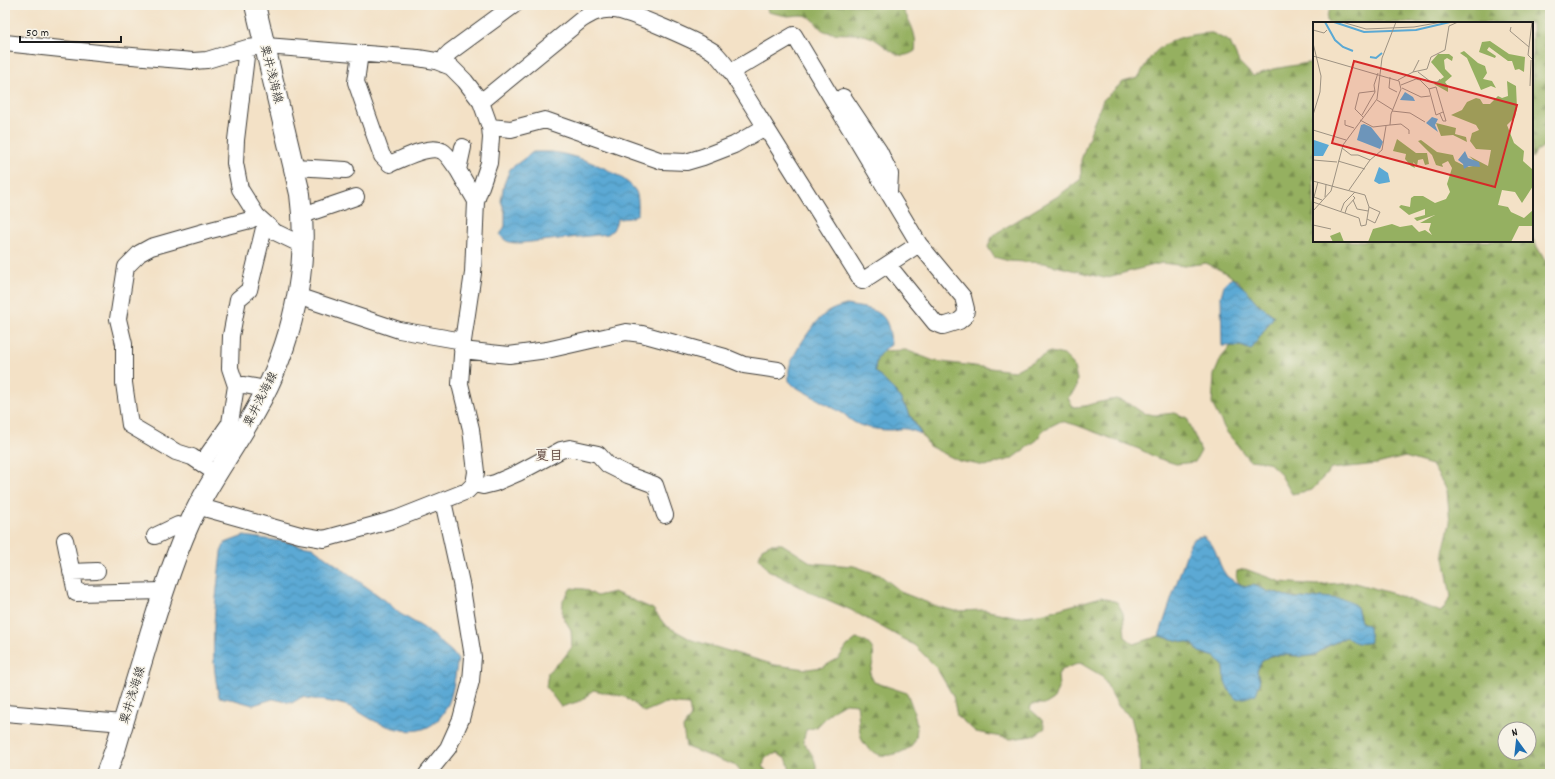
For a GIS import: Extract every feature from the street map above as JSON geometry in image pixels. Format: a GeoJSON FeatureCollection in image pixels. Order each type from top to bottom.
{"type":"FeatureCollection","features":[{"type":"Feature","properties":{"kind":"main road","name":"粟井浅海線"},"geometry":{"type":"LineString","coordinates":[[106,774],[174,560],[198,506],[210,468],[256,411],[283,352],[292,322],[297,296],[303,215],[295,167],[257,47],[255,5]]}},
{"type":"Feature","properties":{"kind":"street"},"geometry":{"type":"LineString","coordinates":[[443,64],[446,56],[450,52],[502,16],[514,5]]}},
{"type":"Feature","properties":{"kind":"street"},"geometry":{"type":"LineString","coordinates":[[481,102],[581,20],[597,11],[614,10],[632,15],[694,42],[715,53],[731,72],[862,281],[919,244]]}},
{"type":"Feature","properties":{"kind":"street"},"geometry":{"type":"LineString","coordinates":[[731,72],[794,35],[919,244],[963,297],[966,309],[965,316],[959,321],[943,326],[935,323],[888,264]]}},
{"type":"Feature","properties":{"kind":"street"},"geometry":{"type":"LineString","coordinates":[[5,43],[193,61],[207,60],[257,47],[418,58],[436,61],[451,67],[465,81],[481,102],[490,127],[491,138],[489,163],[476,201],[473,273],[462,346],[460,384],[471,429],[476,472],[474,484],[467,491],[396,519],[324,539],[300,535],[198,506]]}},
{"type":"Feature","properties":{"kind":"street"},"geometry":{"type":"LineString","coordinates":[[257,47],[236,140],[235,163],[240,189],[261,220],[275,232],[302,244]]}},
{"type":"Feature","properties":{"kind":"street"},"geometry":{"type":"LineString","coordinates":[[360,54],[356,82],[382,156],[390,164],[416,153],[435,149],[442,151],[458,170],[476,201]]}},
{"type":"Feature","properties":{"kind":"street"},"geometry":{"type":"LineString","coordinates":[[490,127],[512,129],[545,120],[662,161],[686,162],[734,145],[765,127]]}},
{"type":"Feature","properties":{"kind":"street"},"geometry":{"type":"LineString","coordinates":[[458,170],[463,148]]}},
{"type":"Feature","properties":{"kind":"street"},"geometry":{"type":"LineString","coordinates":[[295,167],[346,170]]}},
{"type":"Feature","properties":{"kind":"street"},"geometry":{"type":"LineString","coordinates":[[303,215],[356,197]]}},
{"type":"Feature","properties":{"kind":"street"},"geometry":{"type":"LineString","coordinates":[[250,220],[261,220],[250,290],[238,299],[231,336],[230,368],[236,386],[230,423],[210,468],[192,457],[176,452],[130,425],[124,383],[124,344],[118,319],[126,267],[140,252],[150,247],[250,220]]}},
{"type":"Feature","properties":{"kind":"street"},"geometry":{"type":"LineString","coordinates":[[297,296],[393,328],[462,346],[508,355],[548,350],[626,332],[642,334],[725,357],[744,365],[778,370]]}},
{"type":"Feature","properties":{"kind":"street"},"geometry":{"type":"LineString","coordinates":[[236,386],[244,385],[266,389]]}},
{"type":"Feature","properties":{"kind":"street"},"geometry":{"type":"LineString","coordinates":[[474,484],[483,486],[495,483],[562,450],[570,448],[598,454],[608,464],[628,475],[655,485],[665,515]]}},
{"type":"Feature","properties":{"kind":"street"},"geometry":{"type":"LineString","coordinates":[[427,774],[448,748],[461,719],[471,681],[473,657],[460,583],[443,501]]}},
{"type":"Feature","properties":{"kind":"street"},"geometry":{"type":"LineString","coordinates":[[155,536],[178,525],[187,529]]}},
{"type":"Feature","properties":{"kind":"street"},"geometry":{"type":"LineString","coordinates":[[65,540],[76,592],[164,591]]}},
{"type":"Feature","properties":{"kind":"street"},"geometry":{"type":"LineString","coordinates":[[71,572],[96,571]]}},
{"type":"Feature","properties":{"kind":"street"},"geometry":{"type":"LineString","coordinates":[[5,713],[123,723]]}},
{"type":"Feature","properties":{"kind":"green space"},"geometry":{"type":"Polygon","coordinates":[[[766,5],[900,5],[914,33],[916,45],[915,51],[902,55],[897,54],[870,37],[824,31],[808,16],[787,16],[768,12],[766,5]]]}},
{"type":"Feature","properties":{"kind":"green space"},"geometry":{"type":"Polygon","coordinates":[[[1332,5],[1546,5],[1550,14],[1550,142],[1537,151],[1533,157],[1533,22],[1327,22],[1327,16],[1332,5]]]}},
{"type":"Feature","properties":{"kind":"green space"},"geometry":{"type":"Polygon","coordinates":[[[1212,33],[1230,42],[1239,62],[1253,76],[1273,69],[1313,62],[1313,242],[1533,242],[1533,240],[1544,259],[1550,266],[1550,774],[1140,774],[1139,749],[1131,717],[1119,707],[1102,676],[1080,663],[1061,670],[1058,676],[1059,686],[1054,699],[1046,704],[1032,704],[1030,709],[1042,720],[1045,728],[1033,736],[1011,739],[976,732],[957,716],[953,696],[936,667],[914,645],[851,610],[814,594],[768,570],[759,558],[762,548],[770,544],[782,544],[812,563],[854,566],[880,575],[903,593],[936,606],[955,611],[984,610],[1018,617],[1045,613],[1101,597],[1117,602],[1123,613],[1125,637],[1134,644],[1159,636],[1193,644],[1199,652],[1215,657],[1224,667],[1225,681],[1260,683],[1257,671],[1261,662],[1272,655],[1291,655],[1303,657],[1315,655],[1326,647],[1346,637],[1361,622],[1357,607],[1322,597],[1311,599],[1290,598],[1278,593],[1269,592],[1253,585],[1245,587],[1236,576],[1237,571],[1245,569],[1281,582],[1316,585],[1351,582],[1391,593],[1441,612],[1451,597],[1443,552],[1450,523],[1447,490],[1432,465],[1405,457],[1377,464],[1331,469],[1312,490],[1292,494],[1279,472],[1268,462],[1249,460],[1226,431],[1212,404],[1214,375],[1221,358],[1231,346],[1241,346],[1251,350],[1274,316],[1257,303],[1237,280],[1206,263],[1185,266],[1162,263],[1104,278],[1044,263],[1009,261],[994,257],[988,247],[993,235],[1058,196],[1081,179],[1081,160],[1103,100],[1123,82],[1138,78],[1146,64],[1157,51],[1164,45],[1179,38],[1212,33]]]}},
{"type":"Feature","properties":{"kind":"green space"},"geometry":{"type":"Polygon","coordinates":[[[906,350],[934,361],[1014,371],[1050,352],[1064,355],[1073,364],[1077,379],[1076,388],[1068,398],[1073,407],[1085,406],[1116,399],[1130,404],[1143,413],[1155,415],[1175,413],[1187,418],[1201,451],[1195,462],[1176,464],[1157,458],[1139,449],[1076,425],[1061,421],[1043,430],[1037,440],[1011,459],[985,466],[959,461],[929,446],[897,393],[875,371],[876,361],[881,351],[906,350]]]}},
{"type":"Feature","properties":{"kind":"green space"},"geometry":{"type":"Polygon","coordinates":[[[571,588],[584,589],[597,596],[614,592],[653,609],[665,625],[692,640],[775,665],[807,669],[823,667],[839,658],[847,646],[856,639],[863,641],[871,647],[873,652],[874,657],[870,674],[874,682],[907,693],[917,726],[914,742],[911,746],[896,754],[876,754],[865,745],[861,737],[857,704],[845,703],[833,710],[817,727],[806,730],[803,742],[811,753],[815,762],[816,770],[814,774],[793,774],[790,771],[787,760],[777,753],[765,758],[763,766],[768,774],[742,774],[736,766],[686,747],[683,728],[691,716],[689,705],[666,703],[644,712],[626,697],[593,690],[583,700],[561,707],[546,687],[548,672],[562,660],[572,647],[571,630],[562,615],[563,600],[571,588]]]}},
{"type":"Feature","properties":{"kind":"water"},"geometry":{"type":"Polygon","coordinates":[[[533,152],[561,153],[572,156],[608,170],[619,176],[636,192],[638,214],[630,218],[618,219],[613,230],[608,234],[521,243],[512,243],[507,241],[500,235],[505,226],[505,212],[501,201],[504,184],[510,169],[533,152]]]}},
{"type":"Feature","properties":{"kind":"water"},"geometry":{"type":"Polygon","coordinates":[[[1232,277],[1257,303],[1274,316],[1251,350],[1241,346],[1222,346],[1221,296],[1224,285],[1232,277]]]}},
{"type":"Feature","properties":{"kind":"water"},"geometry":{"type":"Polygon","coordinates":[[[846,305],[866,308],[880,314],[884,318],[888,325],[891,345],[883,350],[878,356],[875,371],[897,393],[921,434],[906,429],[878,429],[859,425],[844,414],[794,386],[789,381],[789,369],[792,359],[810,330],[826,313],[846,305]]]}},
{"type":"Feature","properties":{"kind":"water"},"geometry":{"type":"Polygon","coordinates":[[[244,536],[312,547],[386,601],[399,613],[424,628],[452,652],[458,660],[452,692],[449,702],[436,722],[419,730],[409,731],[388,726],[373,720],[349,706],[302,697],[292,703],[273,699],[253,705],[219,697],[213,643],[215,606],[221,552],[225,543],[244,536]]]}},
{"type":"Feature","properties":{"kind":"water"},"geometry":{"type":"Polygon","coordinates":[[[1203,536],[1212,544],[1220,565],[1226,575],[1245,587],[1253,585],[1269,592],[1278,593],[1290,598],[1311,599],[1322,597],[1348,600],[1357,607],[1361,622],[1369,626],[1370,642],[1357,643],[1346,637],[1326,647],[1315,655],[1303,657],[1291,655],[1272,655],[1261,662],[1257,671],[1260,683],[1256,694],[1245,698],[1236,699],[1229,691],[1225,681],[1224,667],[1215,657],[1199,652],[1193,644],[1159,636],[1189,546],[1194,539],[1203,536]]]}},
{"type":"Feature","properties":{"kind":"district","name":"夏目"},"geometry":{"type":"Point","coordinates":[549,455]}}]}
